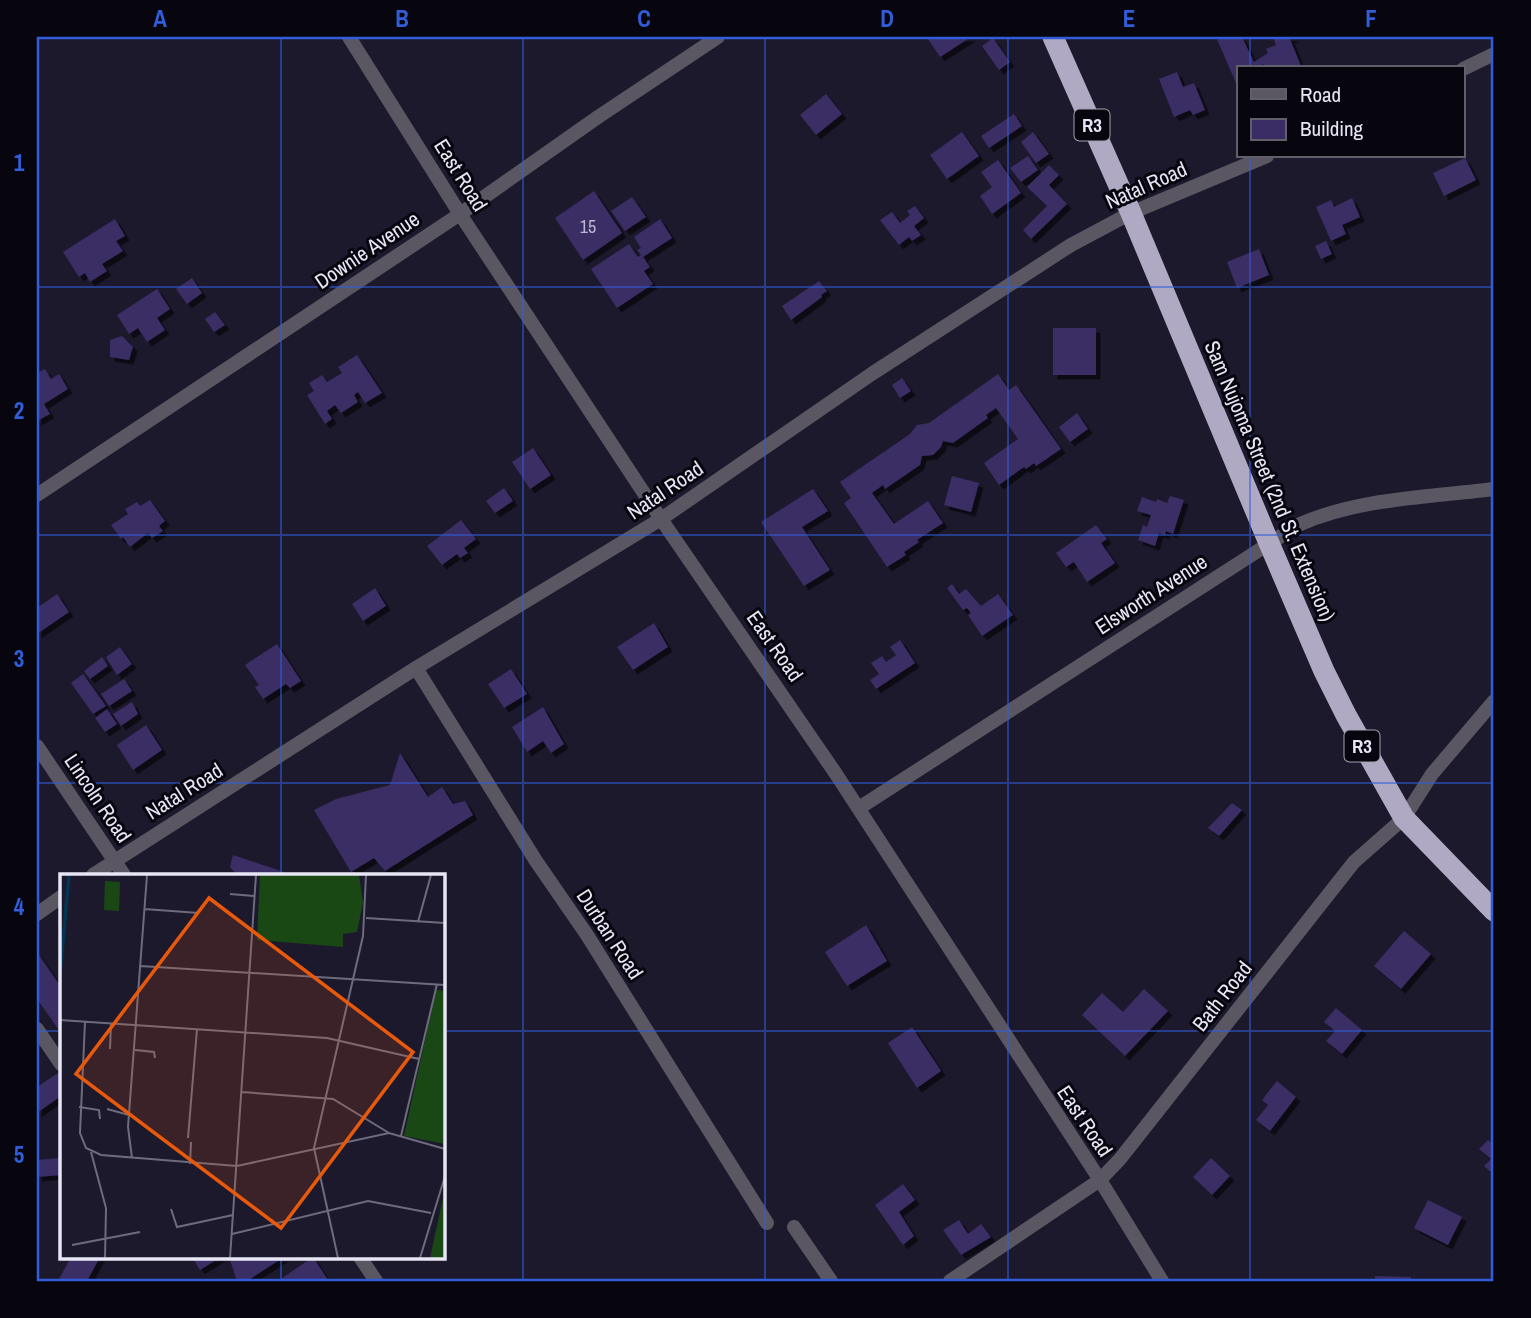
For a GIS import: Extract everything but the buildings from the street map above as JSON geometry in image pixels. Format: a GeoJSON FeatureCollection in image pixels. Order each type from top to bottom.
{"type":"FeatureCollection","features":[{"type":"Feature","properties":{"kind":"highway","name":"Sam Nujoma Street (2nd St. Extension)"},"geometry":{"type":"LineString","coordinates":[[1054,37],[1269,543],[1346,715],[1404,818],[1494,911]]}},
{"type":"Feature","properties":{"kind":"street","name":"East Road"},"geometry":{"type":"LineString","coordinates":[[349,37],[460,214],[661,519],[859,808],[1100,1180],[1162,1281]]}},
{"type":"Feature","properties":{"kind":"street","name":"Downie Avenue"},"geometry":{"type":"LineString","coordinates":[[37,495],[460,214],[597,117],[718,37]]}},
{"type":"Feature","properties":{"kind":"street"},"geometry":{"type":"LineString","coordinates":[[1464,69],[1494,54]]}},
{"type":"Feature","properties":{"kind":"street","name":"Natal Road"},"geometry":{"type":"LineString","coordinates":[[94,874],[416,668],[661,519],[891,361],[1072,245],[1131,213],[1262,158]]}},
{"type":"Feature","properties":{"kind":"street","name":"Elsworth Avenue"},"geometry":{"type":"LineString","coordinates":[[859,808],[1269,543],[1318,516],[1345,509],[1494,489]]}},
{"type":"Feature","properties":{"kind":"street","name":"Durban Road"},"geometry":{"type":"LineString","coordinates":[[416,668],[529,850],[616,980],[766,1223]]}},
{"type":"Feature","properties":{"kind":"street","name":"Bath Road"},"geometry":{"type":"LineString","coordinates":[[950,1281],[1100,1180],[1120,1159],[1354,862],[1404,818],[1432,774],[1494,701]]}},
{"type":"Feature","properties":{"kind":"street","name":"Lincoln Road"},"geometry":{"type":"LineString","coordinates":[[37,746],[123,874]]}},
{"type":"Feature","properties":{"kind":"street"},"geometry":{"type":"LineString","coordinates":[[37,914],[60,898]]}},
{"type":"Feature","properties":{"kind":"street"},"geometry":{"type":"LineString","coordinates":[[37,1029],[60,1063]]}},
{"type":"Feature","properties":{"kind":"street"},"geometry":{"type":"LineString","coordinates":[[794,1227],[831,1281]]}},
{"type":"Feature","properties":{"kind":"street"},"geometry":{"type":"LineString","coordinates":[[361,1258],[376,1281]]}}]}
